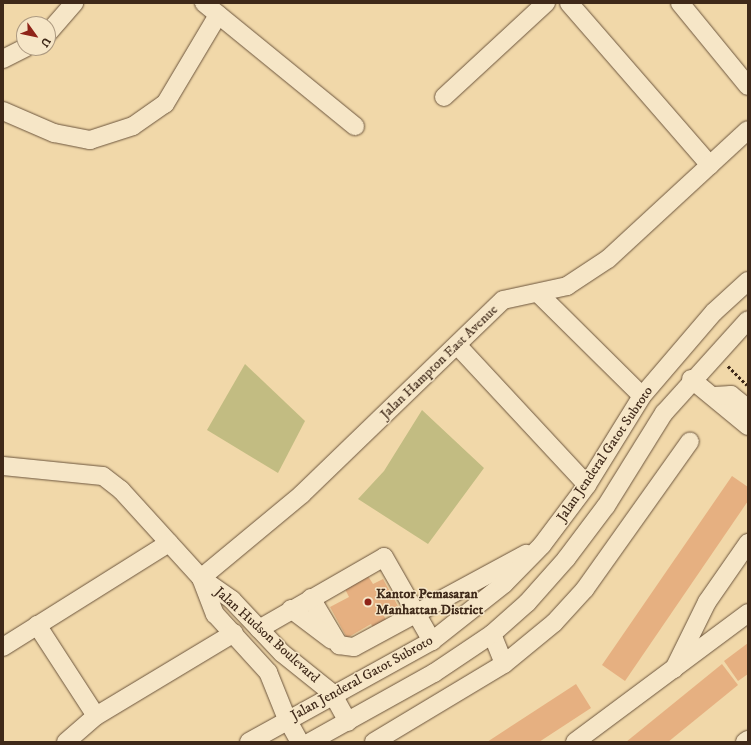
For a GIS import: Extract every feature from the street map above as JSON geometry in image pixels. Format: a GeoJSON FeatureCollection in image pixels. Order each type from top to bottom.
{"type":"FeatureCollection","features":[{"type":"Feature","properties":{"kind":"street"},"geometry":{"type":"LineString","coordinates":[[56,24],[74,3]]}},
{"type":"Feature","properties":{"kind":"street"},"geometry":{"type":"LineString","coordinates":[[204,3],[355,126]]}},
{"type":"Feature","properties":{"kind":"street"},"geometry":{"type":"LineString","coordinates":[[444,97],[546,3]]}},
{"type":"Feature","properties":{"kind":"street"},"geometry":{"type":"LineString","coordinates":[[569,3],[710,165]]}},
{"type":"Feature","properties":{"kind":"street"},"geometry":{"type":"LineString","coordinates":[[680,3],[748,84]]}},
{"type":"Feature","properties":{"kind":"street"},"geometry":{"type":"LineString","coordinates":[[3,111],[54,133],[90,140],[133,126],[165,104],[218,15]]}},
{"type":"Feature","properties":{"kind":"street"},"geometry":{"type":"LineString","coordinates":[[3,59],[16,52]]}},
{"type":"Feature","properties":{"kind":"street","name":"Jalan Hampton East Avenue"},"geometry":{"type":"LineString","coordinates":[[201,578],[302,494],[503,300],[566,286],[608,259],[748,130]]}},
{"type":"Feature","properties":{"kind":"street","name":"Jalan Jenderal Gatot Subroto"},"geometry":{"type":"LineString","coordinates":[[249,742],[332,693],[432,641],[477,609],[542,546],[587,485],[642,396],[714,312],[748,281]]}},
{"type":"Feature","properties":{"kind":"street"},"geometry":{"type":"LineString","coordinates":[[538,293],[642,396]]}},
{"type":"Feature","properties":{"kind":"street","name":"Jalan Jenderal Gatot Subroto"},"geometry":{"type":"LineString","coordinates":[[310,742],[434,673],[492,634],[527,603],[566,559],[606,506],[664,413],[691,379],[748,320]]}},
{"type":"Feature","properties":{"kind":"street"},"geometry":{"type":"LineString","coordinates":[[457,345],[587,485]]}},
{"type":"Feature","properties":{"kind":"street"},"geometry":{"type":"LineString","coordinates":[[691,379],[715,396],[721,406],[748,426]]}},
{"type":"Feature","properties":{"kind":"street"},"geometry":{"type":"LineString","coordinates":[[715,396],[731,395],[748,409]]}},
{"type":"Feature","properties":{"kind":"street"},"geometry":{"type":"LineString","coordinates":[[374,742],[504,664],[569,609],[690,441]]}},
{"type":"Feature","properties":{"kind":"street","name":"Jalan Hudson Boulevard"},"geometry":{"type":"LineString","coordinates":[[3,466],[103,476],[121,490],[201,578],[232,600],[282,653],[332,693]]}},
{"type":"Feature","properties":{"kind":"street"},"geometry":{"type":"LineString","coordinates":[[673,672],[707,602],[748,542]]}},
{"type":"Feature","properties":{"kind":"street"},"geometry":{"type":"LineString","coordinates":[[3,647],[169,543]]}},
{"type":"Feature","properties":{"kind":"street"},"geometry":{"type":"LineString","coordinates":[[291,610],[339,645],[354,647],[542,546]]}},
{"type":"Feature","properties":{"kind":"street"},"geometry":{"type":"LineString","coordinates":[[259,629],[384,557],[432,641]]}},
{"type":"Feature","properties":{"kind":"street","name":"Jalan Hudson Boulevard"},"geometry":{"type":"LineString","coordinates":[[201,578],[215,614],[234,633],[268,672],[286,720],[300,742]]}},
{"type":"Feature","properties":{"kind":"street"},"geometry":{"type":"LineString","coordinates":[[311,598],[339,645]]}},
{"type":"Feature","properties":{"kind":"street"},"geometry":{"type":"LineString","coordinates":[[575,742],[673,672],[748,613]]}},
{"type":"Feature","properties":{"kind":"street"},"geometry":{"type":"LineString","coordinates":[[37,625],[96,716]]}},
{"type":"Feature","properties":{"kind":"street"},"geometry":{"type":"LineString","coordinates":[[66,742],[96,716],[234,633]]}},
{"type":"Feature","properties":{"kind":"street"},"geometry":{"type":"LineString","coordinates":[[492,634],[504,664]]}},
{"type":"Feature","properties":{"kind":"street"},"geometry":{"type":"LineString","coordinates":[[332,693],[348,722]]}},
{"type":"Feature","properties":{"kind":"path"},"geometry":{"type":"LineString","coordinates":[[715,353],[748,386]]}},
{"type":"Feature","properties":{"kind":"shaded area"},"geometry":{"type":"Polygon","coordinates":[[[245,364],[305,421],[278,473],[207,430],[245,364]]]}},
{"type":"Feature","properties":{"kind":"shaded area"},"geometry":{"type":"Polygon","coordinates":[[[422,410],[484,468],[428,544],[358,499],[384,471],[422,410]]]}},
{"type":"Feature","properties":{"kind":"building"},"geometry":{"type":"Polygon","coordinates":[[[732,476],[748,487],[748,501],[625,681],[602,665],[732,476]]]}},
{"type":"Feature","properties":{"kind":"building","name":"Kantor Pemasaran Manhattan District"},"geometry":{"type":"Polygon","coordinates":[[[368,576],[373,584],[383,579],[399,608],[384,616],[392,631],[379,638],[371,624],[347,638],[330,607],[349,597],[345,589],[368,576]]]}},
{"type":"Feature","properties":{"kind":"building"},"geometry":{"type":"Polygon","coordinates":[[[748,643],[748,674],[738,681],[724,661],[748,643]]]}},
{"type":"Feature","properties":{"kind":"building"},"geometry":{"type":"Polygon","coordinates":[[[722,664],[738,685],[668,742],[626,742],[722,664]]]}},
{"type":"Feature","properties":{"kind":"building"},"geometry":{"type":"Polygon","coordinates":[[[576,684],[591,708],[539,742],[487,742],[576,684]]]}},
{"type":"Feature","properties":{"kind":"place","name":"Kantor Pemasaran Manhattan District"},"geometry":{"type":"Point","coordinates":[368,602]}}]}
